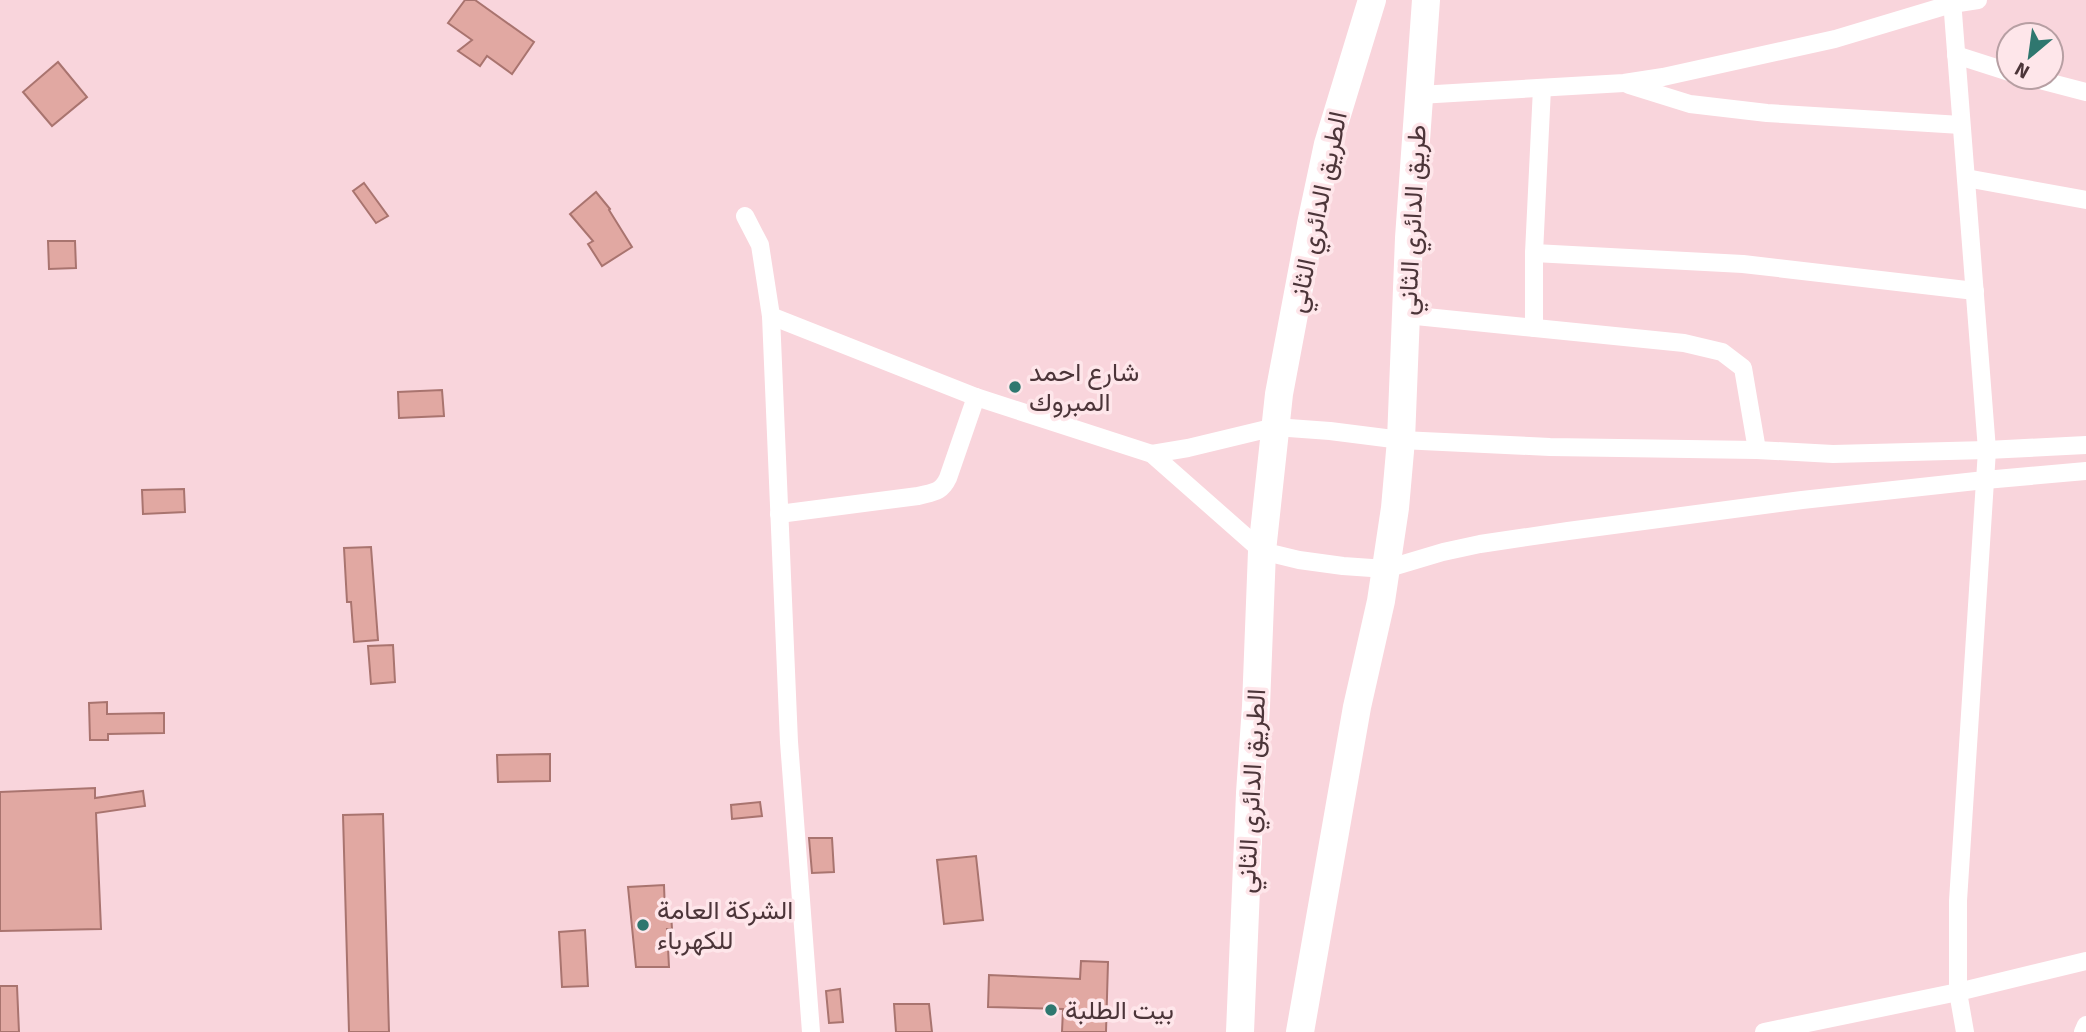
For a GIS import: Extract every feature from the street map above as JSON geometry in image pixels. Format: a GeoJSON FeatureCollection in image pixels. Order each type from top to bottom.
{"type":"FeatureCollection","features":[{"type":"Feature","properties":{"kind":"main road","name":"الطريق الدائري الثاني"},"geometry":{"type":"LineString","coordinates":[[1240,1032],[1262,551],[1279,394],[1328,144],[1371,0]]}},
{"type":"Feature","properties":{"kind":"main road","name":"طريق الدائري الثاني"},"geometry":{"type":"LineString","coordinates":[[1386,569],[1401,440],[1409,238],[1426,0]]}},
{"type":"Feature","properties":{"kind":"main road"},"geometry":{"type":"LineString","coordinates":[[1300,1032],[1357,707],[1386,569]]}},
{"type":"Feature","properties":{"kind":"street"},"geometry":{"type":"LineString","coordinates":[[1419,95],[1624,83],[1698,70],[1835,38],[1952,2],[1978,0]]}},
{"type":"Feature","properties":{"kind":"street"},"geometry":{"type":"LineString","coordinates":[[1952,2],[1987,450],[1958,901],[1958,992],[1965,1032]]}},
{"type":"Feature","properties":{"kind":"street"},"geometry":{"type":"LineString","coordinates":[[1956,55],[1995,68]]}},
{"type":"Feature","properties":{"kind":"street"},"geometry":{"type":"LineString","coordinates":[[1624,83],[1690,104],[1767,113],[1961,125]]}},
{"type":"Feature","properties":{"kind":"street"},"geometry":{"type":"LineString","coordinates":[[2065,87],[2086,92]]}},
{"type":"Feature","properties":{"kind":"street"},"geometry":{"type":"LineString","coordinates":[[1534,328],[1534,253],[1542,88]]}},
{"type":"Feature","properties":{"kind":"street"},"geometry":{"type":"LineString","coordinates":[[1966,178],[2086,200]]}},
{"type":"Feature","properties":{"kind":"street"},"geometry":{"type":"LineString","coordinates":[[745,216],[760,245],[771,316],[789,742],[811,1032]]}},
{"type":"Feature","properties":{"kind":"street"},"geometry":{"type":"LineString","coordinates":[[1534,253],[1742,264],[1975,291]]}},
{"type":"Feature","properties":{"kind":"street"},"geometry":{"type":"LineString","coordinates":[[1406,315],[1684,343],[1722,352],[1743,368],[1757,450]]}},
{"type":"Feature","properties":{"kind":"street"},"geometry":{"type":"LineString","coordinates":[[771,316],[976,397],[1152,454],[1262,551],[1318,563],[1386,569],[1443,552],[1505,540],[1802,500],[2086,471]]}},
{"type":"Feature","properties":{"kind":"street"},"geometry":{"type":"LineString","coordinates":[[779,514],[937,492],[944,487],[948,478],[976,397]]}},
{"type":"Feature","properties":{"kind":"street"},"geometry":{"type":"LineString","coordinates":[[1152,454],[1275,427],[1401,440],[1550,447],[1757,450],[1833,454],[2086,445]]}},
{"type":"Feature","properties":{"kind":"street"},"geometry":{"type":"LineString","coordinates":[[1764,1032],[1958,992],[2086,961]]}},
{"type":"Feature","properties":{"kind":"street"},"geometry":{"type":"LineString","coordinates":[[2083,1032],[2086,1025]]}},
{"type":"Feature","properties":{"kind":"building"},"geometry":{"type":"Polygon","coordinates":[[[465,0],[475,0],[534,42],[512,74],[487,56],[480,66],[458,51],[472,40],[448,23],[465,0]]]}},
{"type":"Feature","properties":{"kind":"building"},"geometry":{"type":"Polygon","coordinates":[[[58,62],[87,97],[52,126],[23,92],[58,62]]]}},
{"type":"Feature","properties":{"kind":"building"},"geometry":{"type":"Polygon","coordinates":[[[364,183],[388,216],[376,223],[353,191],[364,183]]]}},
{"type":"Feature","properties":{"kind":"building"},"geometry":{"type":"Polygon","coordinates":[[[596,192],[610,209],[632,247],[602,266],[588,244],[593,241],[570,214],[596,192]]]}},
{"type":"Feature","properties":{"kind":"building"},"geometry":{"type":"Polygon","coordinates":[[[48,241],[75,241],[76,268],[49,269],[48,241]]]}},
{"type":"Feature","properties":{"kind":"building"},"geometry":{"type":"Polygon","coordinates":[[[442,390],[444,416],[399,418],[398,392],[442,390]]]}},
{"type":"Feature","properties":{"kind":"building"},"geometry":{"type":"Polygon","coordinates":[[[184,489],[185,512],[143,514],[142,490],[184,489]]]}},
{"type":"Feature","properties":{"kind":"building"},"geometry":{"type":"Polygon","coordinates":[[[371,547],[378,640],[354,642],[351,602],[347,602],[344,548],[371,547]]]}},
{"type":"Feature","properties":{"kind":"building"},"geometry":{"type":"Polygon","coordinates":[[[393,645],[395,682],[371,684],[368,646],[393,645]]]}},
{"type":"Feature","properties":{"kind":"building"},"geometry":{"type":"Polygon","coordinates":[[[107,702],[107,714],[164,713],[164,733],[108,734],[108,740],[90,740],[89,703],[107,702]]]}},
{"type":"Feature","properties":{"kind":"building"},"geometry":{"type":"Polygon","coordinates":[[[550,754],[550,781],[498,782],[497,755],[550,754]]]}},
{"type":"Feature","properties":{"kind":"building"},"geometry":{"type":"Polygon","coordinates":[[[95,788],[95,798],[143,791],[145,806],[96,813],[101,929],[0,931],[0,792],[95,788]]]}},
{"type":"Feature","properties":{"kind":"building"},"geometry":{"type":"Polygon","coordinates":[[[760,802],[762,816],[732,819],[731,805],[760,802]]]}},
{"type":"Feature","properties":{"kind":"building"},"geometry":{"type":"Polygon","coordinates":[[[383,814],[389,1032],[349,1032],[343,815],[383,814]]]}},
{"type":"Feature","properties":{"kind":"building"},"geometry":{"type":"Polygon","coordinates":[[[809,838],[832,838],[834,872],[812,873],[809,838]]]}},
{"type":"Feature","properties":{"kind":"building"},"geometry":{"type":"Polygon","coordinates":[[[976,856],[983,920],[944,924],[937,860],[976,856]]]}},
{"type":"Feature","properties":{"kind":"building"},"geometry":{"type":"Polygon","coordinates":[[[664,885],[665,913],[671,913],[672,929],[667,929],[669,967],[636,967],[628,887],[664,885]]]}},
{"type":"Feature","properties":{"kind":"building"},"geometry":{"type":"Polygon","coordinates":[[[585,930],[588,986],[562,987],[559,932],[585,930]]]}},
{"type":"Feature","properties":{"kind":"building"},"geometry":{"type":"Polygon","coordinates":[[[1081,961],[1108,962],[1106,1032],[1062,1032],[1063,1009],[988,1007],[989,975],[1080,979],[1081,961]]]}},
{"type":"Feature","properties":{"kind":"building"},"geometry":{"type":"Polygon","coordinates":[[[0,986],[17,986],[19,1032],[0,1032],[0,986]]]}},
{"type":"Feature","properties":{"kind":"building"},"geometry":{"type":"Polygon","coordinates":[[[840,989],[843,1022],[829,1023],[826,991],[840,989]]]}},
{"type":"Feature","properties":{"kind":"building"},"geometry":{"type":"Polygon","coordinates":[[[894,1004],[929,1004],[932,1032],[896,1032],[894,1004]]]}},
{"type":"Feature","properties":{"kind":"place","name":"شارع احمد المبروك"},"geometry":{"type":"Point","coordinates":[1015,387]}},
{"type":"Feature","properties":{"kind":"place","name":"الشركة العامة للكهرباء"},"geometry":{"type":"Point","coordinates":[643,925]}},
{"type":"Feature","properties":{"kind":"place","name":"بيت الطلبة"},"geometry":{"type":"Point","coordinates":[1051,1010]}}]}
